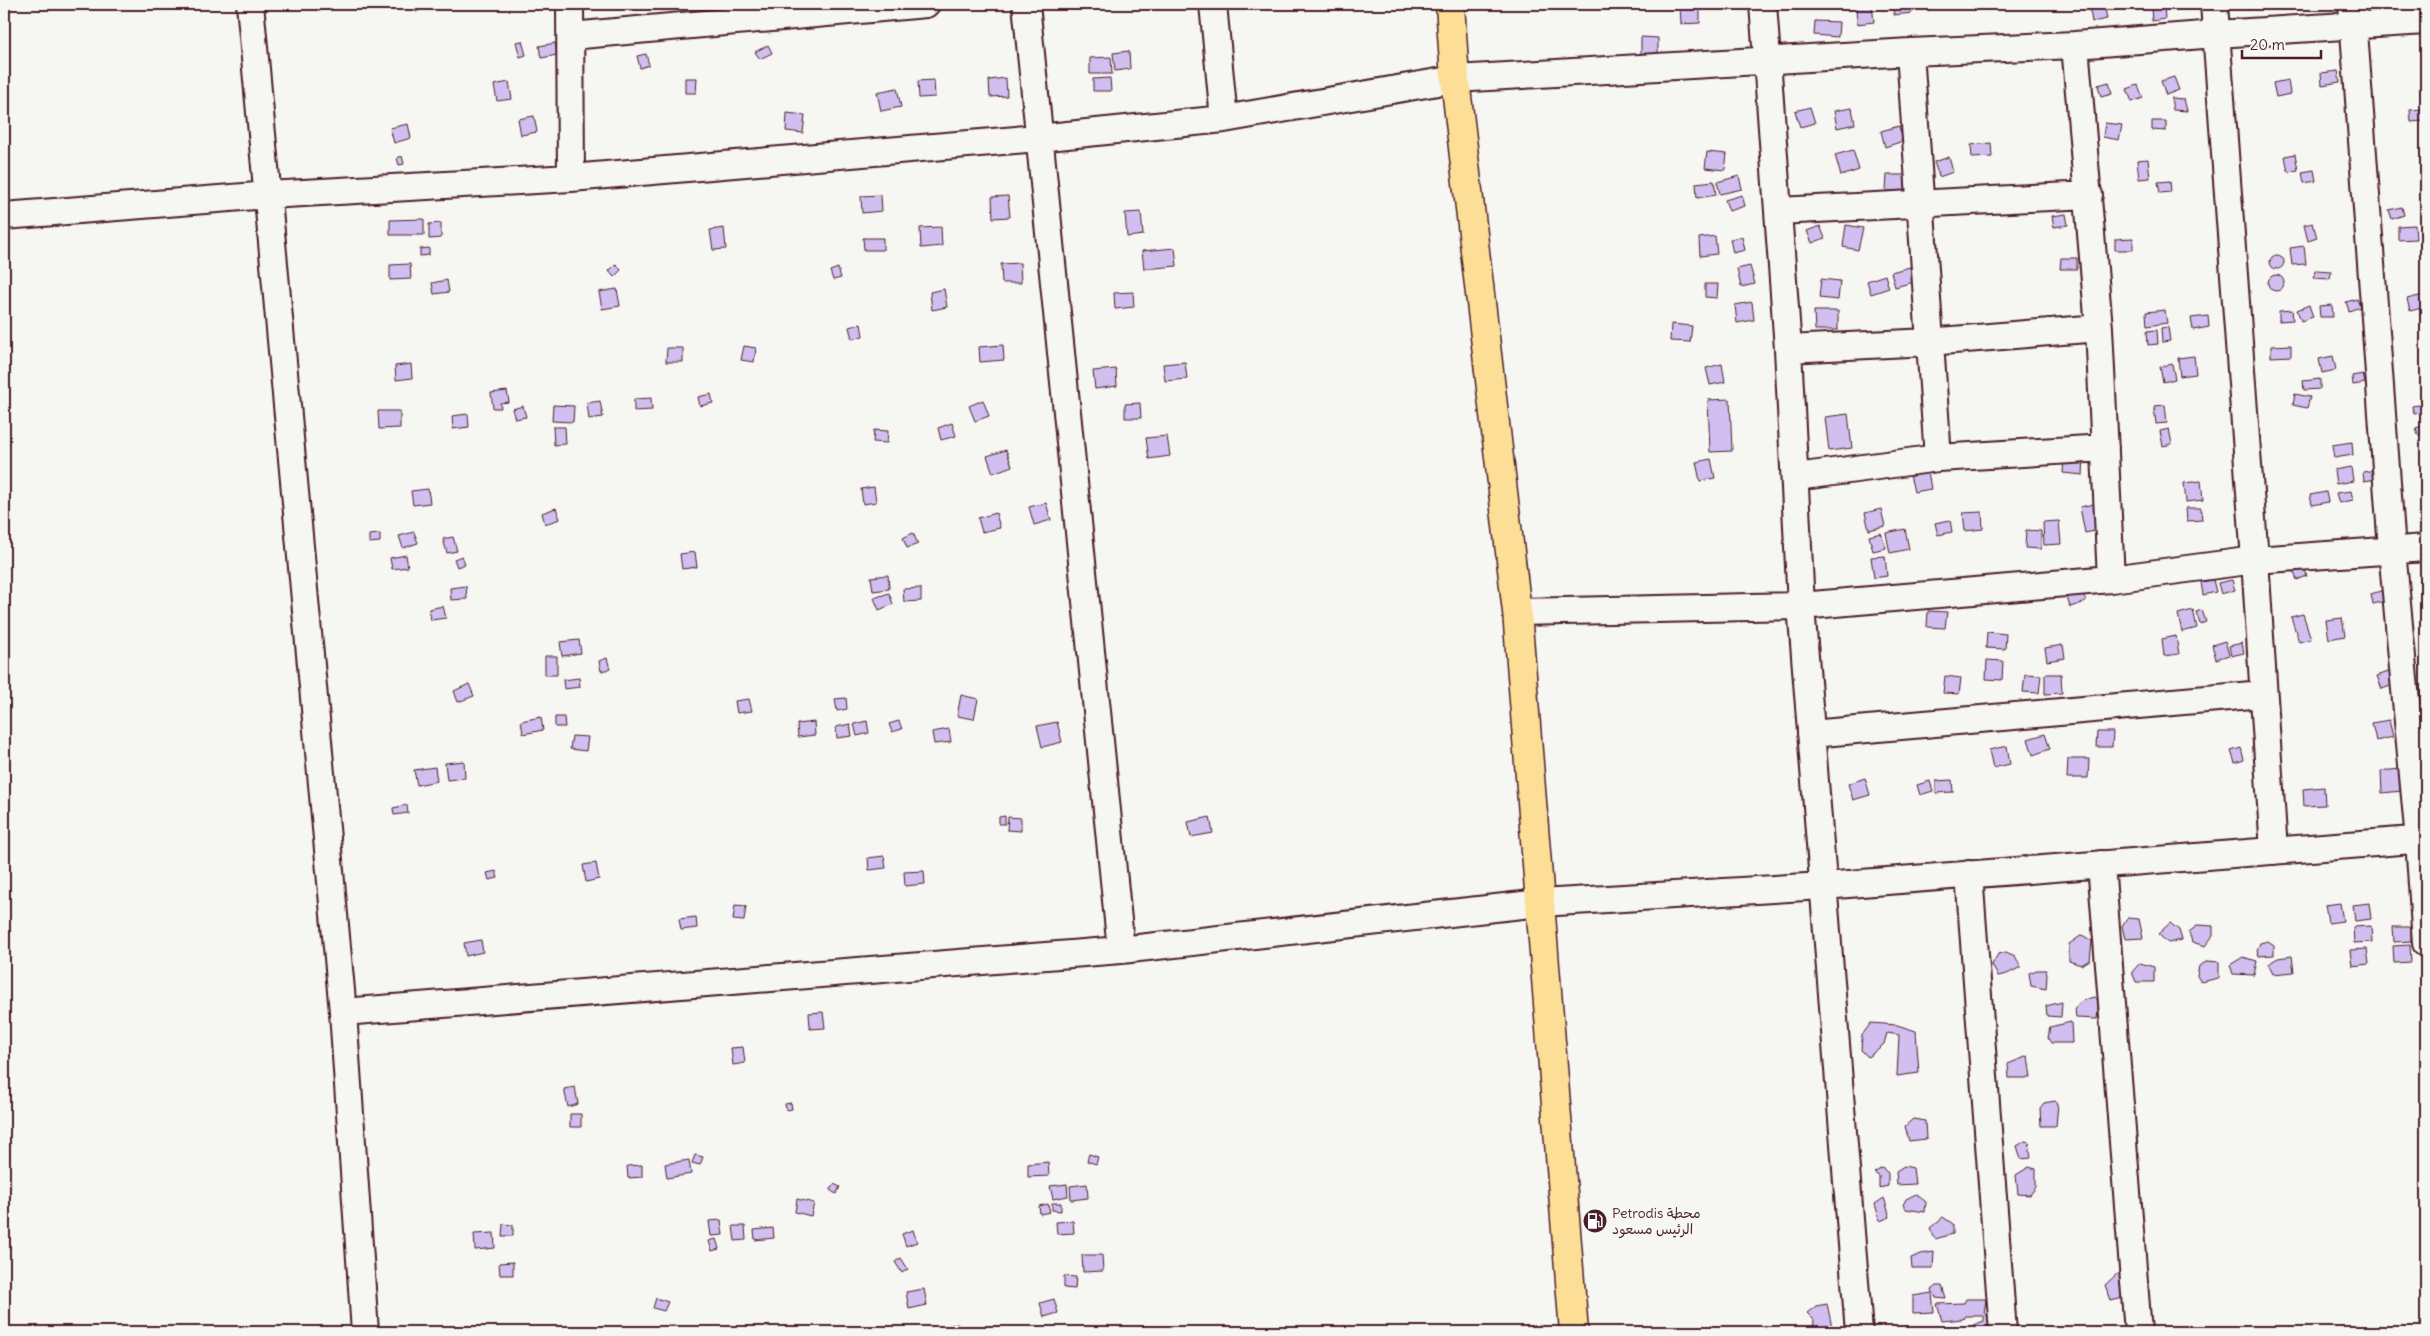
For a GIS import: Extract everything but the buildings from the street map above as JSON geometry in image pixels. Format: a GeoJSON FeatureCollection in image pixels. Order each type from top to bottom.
{"type":"FeatureCollection","features":[{"type":"Feature","properties":{"kind":"main road"},"geometry":{"type":"LineString","coordinates":[[1450,4],[1455,79],[1517,612],[1574,1332]]}},
{"type":"Feature","properties":{"kind":"street"},"geometry":{"type":"LineString","coordinates":[[250,4],[343,1012],[365,1332]]}},
{"type":"Feature","properties":{"kind":"street"},"geometry":{"type":"LineString","coordinates":[[570,4],[571,178]]}},
{"type":"Feature","properties":{"kind":"street"},"geometry":{"type":"LineString","coordinates":[[571,36],[926,4]]}},
{"type":"Feature","properties":{"kind":"street"},"geometry":{"type":"LineString","coordinates":[[1026,4],[1121,950]]}},
{"type":"Feature","properties":{"kind":"street"},"geometry":{"type":"LineString","coordinates":[[1213,4],[1224,119]]}},
{"type":"Feature","properties":{"kind":"street"},"geometry":{"type":"LineString","coordinates":[[1763,4],[1769,61],[1788,349],[1796,477],[1801,606],[1859,1332]]}},
{"type":"Feature","properties":{"kind":"street"},"geometry":{"type":"LineString","coordinates":[[2214,4],[2255,560],[2274,851]]}},
{"type":"Feature","properties":{"kind":"street"},"geometry":{"type":"LineString","coordinates":[[4,216],[268,195],[571,178],[1038,138],[1224,119],[1455,79],[1910,52],[2076,45],[2216,34],[2353,15],[2426,21]]}},
{"type":"Feature","properties":{"kind":"street"},"geometry":{"type":"LineString","coordinates":[[2353,15],[2392,550],[2423,839],[2426,944]]}},
{"type":"Feature","properties":{"kind":"street"},"geometry":{"type":"LineString","coordinates":[[2076,45],[2098,328],[2111,579]]}},
{"type":"Feature","properties":{"kind":"street"},"geometry":{"type":"LineString","coordinates":[[1910,52],[1938,458]]}},
{"type":"Feature","properties":{"kind":"street"},"geometry":{"type":"LineString","coordinates":[[1778,210],[2089,195]]}},
{"type":"Feature","properties":{"kind":"street"},"geometry":{"type":"LineString","coordinates":[[1788,349],[1929,342],[2098,328]]}},
{"type":"Feature","properties":{"kind":"street"},"geometry":{"type":"LineString","coordinates":[[1796,477],[1938,458],[2105,448]]}},
{"type":"Feature","properties":{"kind":"street"},"geometry":{"type":"LineString","coordinates":[[1517,612],[1801,606],[2111,579],[2255,560],[2426,548]]}},
{"type":"Feature","properties":{"kind":"street"},"geometry":{"type":"LineString","coordinates":[[1811,734],[2263,694]]}},
{"type":"Feature","properties":{"kind":"street"},"geometry":{"type":"LineString","coordinates":[[343,1012],[1121,950],[1540,903],[1823,886],[2423,839]]}},
{"type":"Feature","properties":{"kind":"street"},"geometry":{"type":"LineString","coordinates":[[2102,864],[2138,1332]]}},
{"type":"Feature","properties":{"kind":"street"},"geometry":{"type":"LineString","coordinates":[[1969,874],[2004,1332]]}},
{"type":"Feature","properties":{"kind":"place","name":"Petrodis محطة الرئيس مسعود"},"geometry":{"type":"Point","coordinates":[1595,1221]}}]}
